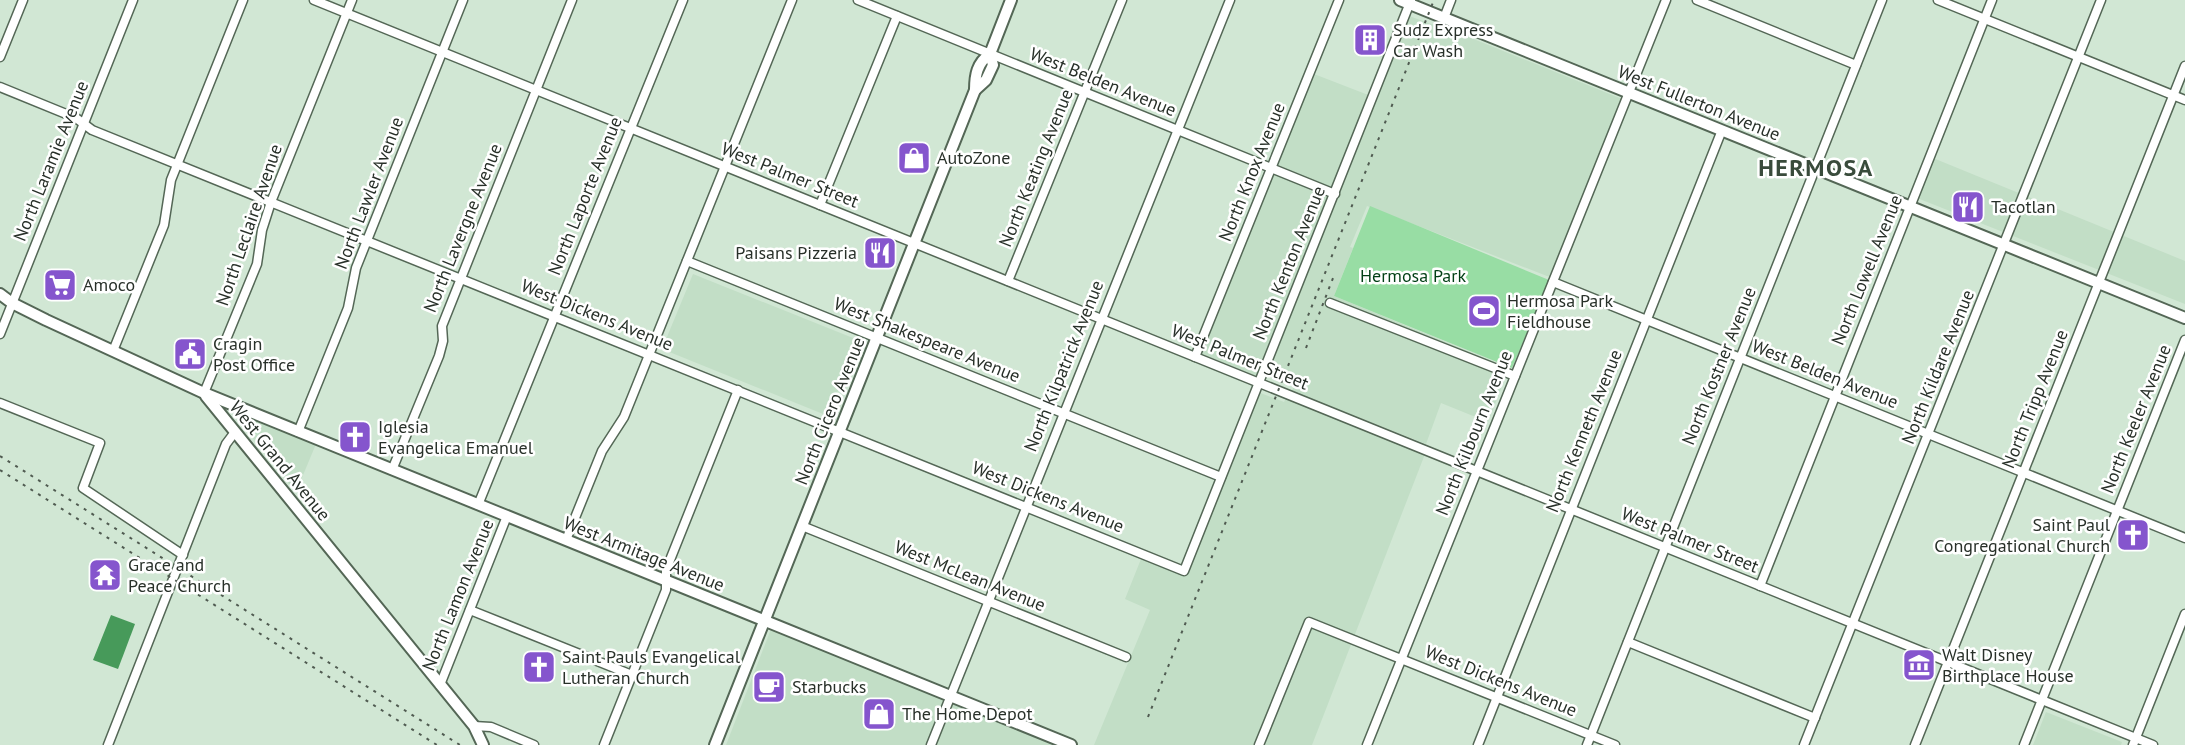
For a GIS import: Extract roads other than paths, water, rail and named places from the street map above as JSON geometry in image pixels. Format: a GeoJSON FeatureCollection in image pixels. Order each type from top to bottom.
{"type":"FeatureCollection","features":[{"type":"Feature","properties":{"kind":"main road","name":"North Cicero Avenue"},"geometry":{"type":"LineString","coordinates":[[715,745],[975,90],[986,80],[993,65],[990,54],[1011,0]]}},
{"type":"Feature","properties":{"kind":"main road","name":"West Fullerton Avenue"},"geometry":{"type":"LineString","coordinates":[[1407,1],[2185,318]]}},
{"type":"Feature","properties":{"kind":"main road","name":"West Grand Avenue"},"geometry":{"type":"LineString","coordinates":[[0,294],[12,303],[204,393],[474,726],[483,745]]}},
{"type":"Feature","properties":{"kind":"main road","name":"West Armitage Avenue"},"geometry":{"type":"LineString","coordinates":[[204,393],[1071,745]]}},
{"type":"Feature","properties":{"kind":"main road"},"geometry":{"type":"LineString","coordinates":[[232,429],[248,411]]}},
{"type":"Feature","properties":{"kind":"main road","name":"West Grand Avenue"},"geometry":{"type":"LineString","coordinates":[[474,726],[478,745]]}},
{"type":"Feature","properties":{"kind":"street"},"geometry":{"type":"LineString","coordinates":[[0,57],[23,0]]}},
{"type":"Feature","properties":{"kind":"street","name":"North Laramie Avenue"},"geometry":{"type":"LineString","coordinates":[[0,334],[133,0]]}},
{"type":"Feature","properties":{"kind":"street"},"geometry":{"type":"LineString","coordinates":[[113,351],[164,225],[168,192],[243,0]]}},
{"type":"Feature","properties":{"kind":"street","name":"West Palmer Street"},"geometry":{"type":"LineString","coordinates":[[314,0],[2042,700],[2134,742],[2153,745]]}},
{"type":"Feature","properties":{"kind":"street","name":"North Leclaire Avenue"},"geometry":{"type":"LineString","coordinates":[[204,393],[257,264],[262,230],[271,202],[352,0]]}},
{"type":"Feature","properties":{"kind":"street","name":"North Lawler Avenue"},"geometry":{"type":"LineString","coordinates":[[298,432],[344,318],[356,268],[463,0]]}},
{"type":"Feature","properties":{"kind":"street","name":"North Lavergne Avenue"},"geometry":{"type":"LineString","coordinates":[[392,470],[439,356],[443,341],[442,326],[572,0]]}},
{"type":"Feature","properties":{"kind":"street","name":"North Laporte Avenue"},"geometry":{"type":"LineString","coordinates":[[478,505],[683,0]]}},
{"type":"Feature","properties":{"kind":"street"},"geometry":{"type":"LineString","coordinates":[[566,540],[602,451],[624,417],[792,0]]}},
{"type":"Feature","properties":{"kind":"street","name":"West Belden Avenue"},"geometry":{"type":"LineString","coordinates":[[858,0],[1335,194]]}},
{"type":"Feature","properties":{"kind":"street","name":"North Keating Avenue"},"geometry":{"type":"LineString","coordinates":[[1008,281],[1122,0]]}},
{"type":"Feature","properties":{"kind":"street","name":"North Kilpatrick Avenue"},"geometry":{"type":"LineString","coordinates":[[931,745],[1230,0]]}},
{"type":"Feature","properties":{"kind":"street","name":"North Knox Avenue"},"geometry":{"type":"LineString","coordinates":[[1195,357],[1340,0]]}},
{"type":"Feature","properties":{"kind":"street"},"geometry":{"type":"LineString","coordinates":[[1444,18],[1451,0]]}},
{"type":"Feature","properties":{"kind":"street","name":"North Kilbourn Avenue"},"geometry":{"type":"LineString","coordinates":[[1367,745],[1666,0]]}},
{"type":"Feature","properties":{"kind":"street"},"geometry":{"type":"LineString","coordinates":[[1697,0],[1856,66]]}},
{"type":"Feature","properties":{"kind":"street","name":"North Kostner Avenue"},"geometry":{"type":"LineString","coordinates":[[1587,745],[1882,0]]}},
{"type":"Feature","properties":{"kind":"street"},"geometry":{"type":"LineString","coordinates":[[1938,0],[2185,100]]}},
{"type":"Feature","properties":{"kind":"street","name":"North Lowell Avenue"},"geometry":{"type":"LineString","coordinates":[[1760,586],[1992,0]]}},
{"type":"Feature","properties":{"kind":"street","name":"North Kildare Avenue"},"geometry":{"type":"LineString","coordinates":[[1804,745],[2101,0]]}},
{"type":"Feature","properties":{"kind":"street","name":"North Kenton Avenue"},"geometry":{"type":"LineString","coordinates":[[1184,571],[1335,194],[1407,1]]}},
{"type":"Feature","properties":{"kind":"street"},"geometry":{"type":"LineString","coordinates":[[820,205],[897,16]]}},
{"type":"Feature","properties":{"kind":"street","name":"North Tripp Avenue"},"geometry":{"type":"LineString","coordinates":[[1915,745],[2185,66]]}},
{"type":"Feature","properties":{"kind":"street","name":"West Dickens Avenue"},"geometry":{"type":"LineString","coordinates":[[0,87],[178,164],[1184,571]]}},
{"type":"Feature","properties":{"kind":"street","name":"North Kenneth Avenue"},"geometry":{"type":"LineString","coordinates":[[1478,745],[1722,130]]}},
{"type":"Feature","properties":{"kind":"street","name":"West Shakespeare Avenue"},"geometry":{"type":"LineString","coordinates":[[687,261],[1221,477]]}},
{"type":"Feature","properties":{"kind":"street","name":"West Belden Avenue"},"geometry":{"type":"LineString","coordinates":[[1553,282],[2185,538]]}},
{"type":"Feature","properties":{"kind":"street"},"geometry":{"type":"LineString","coordinates":[[1330,303],[1515,376]]}},
{"type":"Feature","properties":{"kind":"street","name":"North Keeler Avenue"},"geometry":{"type":"LineString","coordinates":[[2024,745],[2185,340]]}},
{"type":"Feature","properties":{"kind":"street"},"geometry":{"type":"LineString","coordinates":[[604,745],[666,590],[666,570],[738,390]]}},
{"type":"Feature","properties":{"kind":"street"},"geometry":{"type":"LineString","coordinates":[[0,403],[100,443],[83,488],[183,555]]}},
{"type":"Feature","properties":{"kind":"street"},"geometry":{"type":"LineString","coordinates":[[108,745],[232,429]]}},
{"type":"Feature","properties":{"kind":"street","name":"North Lamon Avenue"},"geometry":{"type":"LineString","coordinates":[[440,685],[507,516]]}},
{"type":"Feature","properties":{"kind":"street","name":"West McLean Avenue"},"geometry":{"type":"LineString","coordinates":[[802,526],[1126,657]]}},
{"type":"Feature","properties":{"kind":"street"},"geometry":{"type":"LineString","coordinates":[[470,610],[632,675]]}},
{"type":"Feature","properties":{"kind":"street"},"geometry":{"type":"LineString","coordinates":[[2134,742],[2185,615]]}},
{"type":"Feature","properties":{"kind":"street","name":"West Dickens Avenue"},"geometry":{"type":"LineString","coordinates":[[1260,745],[1308,622],[1614,745]]}},
{"type":"Feature","properties":{"kind":"street"},"geometry":{"type":"LineString","coordinates":[[1628,642],[1815,718]]}},
{"type":"Feature","properties":{"kind":"street"},"geometry":{"type":"LineString","coordinates":[[474,726],[491,727],[534,745]]}},
{"type":"Feature","properties":{"kind":"railway"},"geometry":{"type":"LineString","coordinates":[[1148,717],[1434,0]]}},
{"type":"Feature","properties":{"kind":"railway"},"geometry":{"type":"LineString","coordinates":[[1306,348],[1333,278]]}},
{"type":"Feature","properties":{"kind":"railway"},"geometry":{"type":"LineString","coordinates":[[0,456],[460,745]]}},
{"type":"Feature","properties":{"kind":"railway"},"geometry":{"type":"LineString","coordinates":[[0,470],[437,745]]}},
{"type":"Feature","properties":{"kind":"place","name":"Sudz Express Car Wash"},"geometry":{"type":"Point","coordinates":[1370,40]}},
{"type":"Feature","properties":{"kind":"place","name":"AutoZone"},"geometry":{"type":"Point","coordinates":[914,158]}},
{"type":"Feature","properties":{"kind":"place","name":"Tacotlan"},"geometry":{"type":"Point","coordinates":[1968,207]}},
{"type":"Feature","properties":{"kind":"place","name":"Paisans Pizzeria"},"geometry":{"type":"Point","coordinates":[880,253]}},
{"type":"Feature","properties":{"kind":"place","name":"Amoco"},"geometry":{"type":"Point","coordinates":[60,285]}},
{"type":"Feature","properties":{"kind":"place","name":"Hermosa Park Fieldhouse"},"geometry":{"type":"Point","coordinates":[1484,311]}},
{"type":"Feature","properties":{"kind":"place","name":"Cragin Post Office"},"geometry":{"type":"Point","coordinates":[190,354]}},
{"type":"Feature","properties":{"kind":"place","name":"Iglesia Evangelica Emanuel"},"geometry":{"type":"Point","coordinates":[355,437]}},
{"type":"Feature","properties":{"kind":"place","name":"Saint Paul Congregational Church"},"geometry":{"type":"Point","coordinates":[2133,535]}},
{"type":"Feature","properties":{"kind":"place","name":"Grace and Peace Church"},"geometry":{"type":"Point","coordinates":[105,575]}},
{"type":"Feature","properties":{"kind":"place","name":"Walt Disney Birthplace House"},"geometry":{"type":"Point","coordinates":[1919,665]}},
{"type":"Feature","properties":{"kind":"place","name":"Saint Pauls Evangelical Lutheran Church"},"geometry":{"type":"Point","coordinates":[539,667]}},
{"type":"Feature","properties":{"kind":"place","name":"Starbucks"},"geometry":{"type":"Point","coordinates":[769,687]}},
{"type":"Feature","properties":{"kind":"place","name":"The Home Depot"},"geometry":{"type":"Point","coordinates":[879,714]}},
{"type":"Feature","properties":{"kind":"district","name":"HERMOSA"},"geometry":{"type":"Point","coordinates":[1816,168]}},
{"type":"Feature","properties":{"kind":"park label","name":"Hermosa Park"},"geometry":{"type":"Point","coordinates":[1413,276]}}]}
